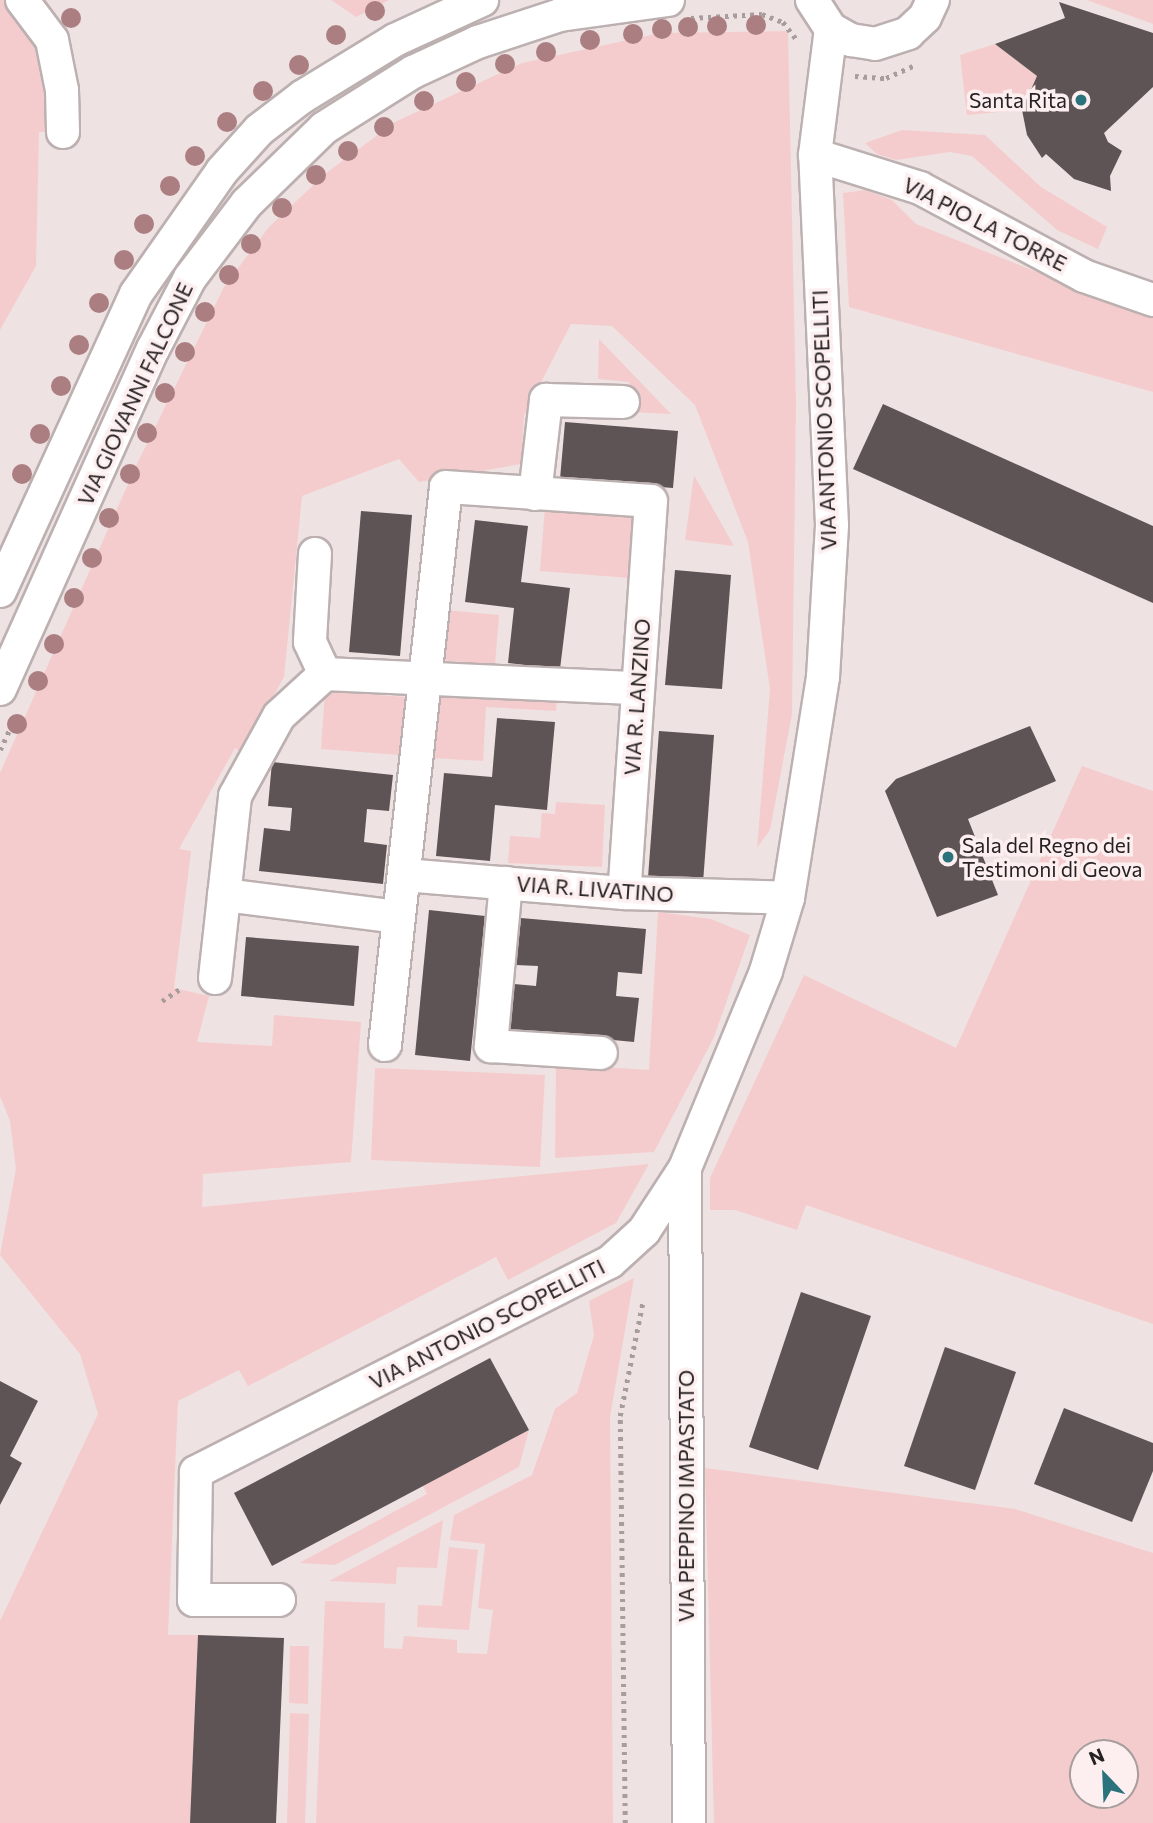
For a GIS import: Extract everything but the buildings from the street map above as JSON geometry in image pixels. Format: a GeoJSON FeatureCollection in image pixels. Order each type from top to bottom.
{"type":"FeatureCollection","features":[{"type":"Feature","properties":{"kind":"street"},"geometry":{"type":"LineString","coordinates":[[22,0],[52,40],[62,90],[62,132]]}},
{"type":"Feature","properties":{"kind":"street","name":"VIA GIOVANNI FALCONE"},"geometry":{"type":"LineString","coordinates":[[0,592],[136,294],[222,171],[259,130],[302,97],[395,40],[482,0]]}},
{"type":"Feature","properties":{"kind":"street"},"geometry":{"type":"LineString","coordinates":[[815,8],[863,44],[887,43],[918,26],[933,0]]}},
{"type":"Feature","properties":{"kind":"street","name":"VIA ANTONIO SCOPELLITI"},"geometry":{"type":"LineString","coordinates":[[279,1600],[194,1600],[196,1472],[610,1262],[644,1231],[685,1168],[766,971],[788,898],[823,677],[832,525],[815,155],[825,65],[815,8]]}},
{"type":"Feature","properties":{"kind":"street","name":"VIA GIOVANNI FALCONE"},"geometry":{"type":"LineString","coordinates":[[11,696],[153,349],[190,278],[247,203],[324,128],[413,72],[478,42],[560,15],[677,9]]}},
{"type":"Feature","properties":{"kind":"street","name":"VIA PIO LA TORRE"},"geometry":{"type":"LineString","coordinates":[[815,155],[920,188],[1084,276],[1153,300]]}},
{"type":"Feature","properties":{"kind":"street"},"geometry":{"type":"LineString","coordinates":[[385,1045],[446,487],[535,494],[545,400],[623,402]]}},
{"type":"Feature","properties":{"kind":"street","name":"VIA R. LANZINO"},"geometry":{"type":"LineString","coordinates":[[535,494],[651,501],[624,893]]}},
{"type":"Feature","properties":{"kind":"street"},"geometry":{"type":"LineString","coordinates":[[315,554],[310,642],[325,674]]}},
{"type":"Feature","properties":{"kind":"street"},"geometry":{"type":"LineString","coordinates":[[215,978],[235,796],[279,716],[325,674],[638,688]]}},
{"type":"Feature","properties":{"kind":"street","name":"VIA R. LIVATINO"},"geometry":{"type":"LineString","coordinates":[[404,875],[624,893],[788,898]]}},
{"type":"Feature","properties":{"kind":"street"},"geometry":{"type":"LineString","coordinates":[[506,883],[491,1046],[601,1053]]}},
{"type":"Feature","properties":{"kind":"street"},"geometry":{"type":"LineString","coordinates":[[224,895],[399,917]]}},
{"type":"Feature","properties":{"kind":"street","name":"VIA PEPPINO IMPASTATO"},"geometry":{"type":"LineString","coordinates":[[685,1168],[689,1823]]}},
{"type":"Feature","properties":{"kind":"path"},"geometry":{"type":"LineString","coordinates":[[677,9],[762,14],[783,22],[806,51],[825,65],[857,76],[886,78],[918,62]]}},
{"type":"Feature","properties":{"kind":"path"},"geometry":{"type":"LineString","coordinates":[[0,750],[11,696]]}},
{"type":"Feature","properties":{"kind":"path"},"geometry":{"type":"LineString","coordinates":[[162,1001],[180,989]]}},
{"type":"Feature","properties":{"kind":"path"},"geometry":{"type":"LineString","coordinates":[[625,1823],[620,1416],[643,1301]]}},
{"type":"Feature","properties":{"kind":"shaded area"},"geometry":{"type":"Polygon","coordinates":[[[0,0],[39,0],[54,13],[69,39],[81,105],[81,132],[39,132],[36,266],[0,330],[0,0]]]}},
{"type":"Feature","properties":{"kind":"shaded area"},"geometry":{"type":"Polygon","coordinates":[[[331,0],[389,0],[356,17],[331,0]]]}},
{"type":"Feature","properties":{"kind":"shaded area"},"geometry":{"type":"Polygon","coordinates":[[[1087,0],[1153,0],[1153,24],[1087,0]]]}},
{"type":"Feature","properties":{"kind":"shaded area"},"geometry":{"type":"Polygon","coordinates":[[[788,31],[796,404],[792,714],[770,830],[757,848],[770,689],[748,542],[695,405],[612,326],[571,324],[524,415],[521,464],[419,482],[399,459],[302,496],[284,677],[242,753],[235,748],[179,849],[191,851],[174,988],[209,996],[197,1042],[272,1046],[274,1015],[361,1022],[351,1162],[203,1174],[202,1207],[649,1164],[616,1223],[508,1280],[496,1257],[248,1386],[239,1370],[178,1401],[168,1635],[198,1635],[190,1823],[0,1823],[0,1621],[98,1414],[80,1354],[0,1255],[16,1169],[10,1121],[0,1096],[0,773],[136,466],[224,287],[268,228],[325,174],[395,122],[522,63],[660,33],[788,31]]]}},
{"type":"Feature","properties":{"kind":"shaded area"},"geometry":{"type":"Polygon","coordinates":[[[995,44],[1037,76],[1022,110],[967,115],[960,55],[995,44]]]}},
{"type":"Feature","properties":{"kind":"shaded area"},"geometry":{"type":"Polygon","coordinates":[[[902,130],[985,135],[1041,187],[1107,227],[1098,249],[1057,230],[972,156],[950,152],[896,160],[877,154],[865,143],[902,130]]]}},
{"type":"Feature","properties":{"kind":"shaded area"},"geometry":{"type":"Polygon","coordinates":[[[865,190],[892,200],[916,224],[1153,318],[1153,392],[849,307],[843,193],[865,190]]]}},
{"type":"Feature","properties":{"kind":"shaded area"},"geometry":{"type":"Polygon","coordinates":[[[599,339],[671,414],[631,412],[629,382],[598,379],[599,339]]]}},
{"type":"Feature","properties":{"kind":"shaded area"},"geometry":{"type":"Polygon","coordinates":[[[694,475],[734,546],[685,540],[694,475]]]}},
{"type":"Feature","properties":{"kind":"shaded area"},"geometry":{"type":"Polygon","coordinates":[[[545,507],[635,514],[630,578],[540,571],[545,507]]]}},
{"type":"Feature","properties":{"kind":"shaded area"},"geometry":{"type":"Polygon","coordinates":[[[445,610],[499,615],[495,665],[441,660],[445,610]]]}},
{"type":"Feature","properties":{"kind":"shaded area"},"geometry":{"type":"Polygon","coordinates":[[[436,689],[557,696],[556,711],[486,707],[483,761],[431,758],[436,689]]]}},
{"type":"Feature","properties":{"kind":"shaded area"},"geometry":{"type":"Polygon","coordinates":[[[325,691],[405,697],[400,755],[321,749],[325,691]]]}},
{"type":"Feature","properties":{"kind":"shaded area"},"geometry":{"type":"Polygon","coordinates":[[[1082,766],[1153,791],[1153,1324],[806,1205],[797,1230],[735,1210],[710,1210],[710,1178],[804,975],[956,1048],[1082,766]]]}},
{"type":"Feature","properties":{"kind":"shaded area"},"geometry":{"type":"Polygon","coordinates":[[[556,802],[605,805],[602,867],[508,863],[510,836],[540,838],[542,813],[555,814],[556,802]]]}},
{"type":"Feature","properties":{"kind":"shaded area"},"geometry":{"type":"Polygon","coordinates":[[[658,912],[711,919],[750,935],[714,1037],[654,1152],[555,1158],[556,1064],[649,1070],[658,912]]]}},
{"type":"Feature","properties":{"kind":"shaded area"},"geometry":{"type":"Polygon","coordinates":[[[375,1068],[545,1075],[540,1167],[371,1160],[375,1068]]]}},
{"type":"Feature","properties":{"kind":"shaded area"},"geometry":{"type":"Polygon","coordinates":[[[634,1278],[610,1417],[613,1823],[316,1823],[325,1601],[385,1603],[384,1648],[402,1649],[404,1636],[457,1640],[457,1653],[487,1654],[493,1610],[478,1608],[485,1544],[450,1540],[454,1515],[532,1475],[555,1409],[577,1393],[594,1335],[589,1301],[634,1278]]]}},
{"type":"Feature","properties":{"kind":"shaded area"},"geometry":{"type":"Polygon","coordinates":[[[529,1430],[519,1467],[335,1565],[299,1563],[427,1494],[423,1486],[529,1430]]]}},
{"type":"Feature","properties":{"kind":"shaded area"},"geometry":{"type":"Polygon","coordinates":[[[705,1468],[1015,1509],[1153,1553],[1153,1823],[714,1823],[705,1468]]]}},
{"type":"Feature","properties":{"kind":"shaded area"},"geometry":{"type":"Polygon","coordinates":[[[443,1520],[437,1568],[397,1567],[396,1584],[329,1581],[443,1520]]]}},
{"type":"Feature","properties":{"kind":"shaded area"},"geometry":{"type":"Polygon","coordinates":[[[449,1547],[478,1550],[469,1630],[417,1627],[418,1605],[442,1606],[449,1547]]]}},
{"type":"Feature","properties":{"kind":"shaded area"},"geometry":{"type":"Polygon","coordinates":[[[290,1646],[309,1646],[308,1704],[289,1703],[290,1646]]]}},
{"type":"Feature","properties":{"kind":"shaded area"},"geometry":{"type":"Polygon","coordinates":[[[290,1713],[309,1714],[305,1823],[287,1823],[290,1713]]]}},
{"type":"Feature","properties":{"kind":"place","name":"Santa Rita"},"geometry":{"type":"Point","coordinates":[1081,100]}},
{"type":"Feature","properties":{"kind":"place","name":"Sala del Regno dei Testimoni di Geova"},"geometry":{"type":"Point","coordinates":[948,857]}}]}
